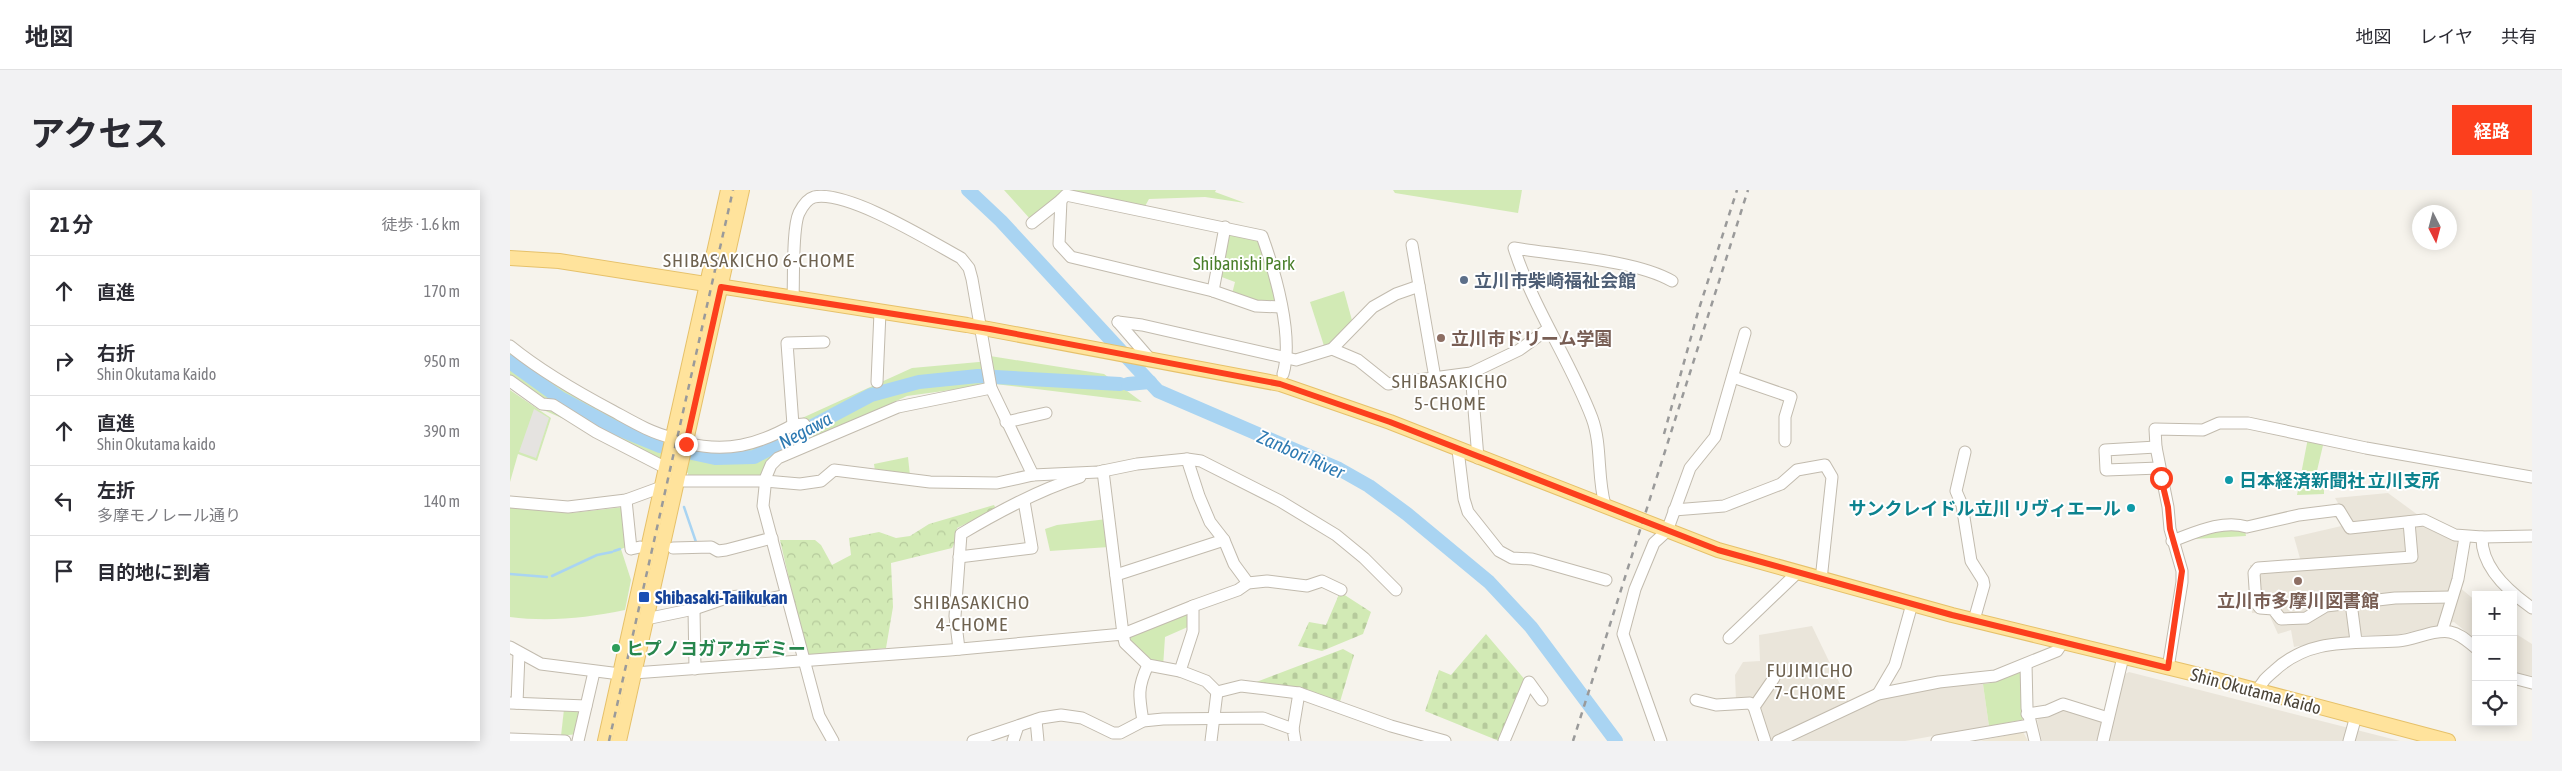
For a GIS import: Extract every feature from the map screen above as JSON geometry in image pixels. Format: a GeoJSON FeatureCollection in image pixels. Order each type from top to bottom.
{"type":"FeatureCollection","features":[{"type":"Feature","properties":{"kind":"main road"},"geometry":{"type":"LineString","coordinates":[[605,741],[705,284],[728,190]]}},
{"type":"Feature","properties":{"kind":"main road"},"geometry":{"type":"LineString","coordinates":[[619,741],[742,190]]}},
{"type":"Feature","properties":{"kind":"main road"},"geometry":{"type":"LineString","coordinates":[[510,258],[559,261],[979,327],[1150,359]]}},
{"type":"Feature","properties":{"kind":"main road","name":"Shin Okutama Kaido"},"geometry":{"type":"LineString","coordinates":[[1150,359],[1280,384],[1308,392],[1718,550],[1912,604],[2448,741]]}},
{"type":"Feature","properties":{"kind":"street"},"geometry":{"type":"LineString","coordinates":[[793,298],[798,214],[807,201],[813,197],[826,195],[877,211],[961,258],[969,268],[990,388],[1033,476]]}},
{"type":"Feature","properties":{"kind":"street"},"geometry":{"type":"LineString","coordinates":[[1032,223],[1066,195],[1262,236],[1281,307],[1288,358],[1283,374]]}},
{"type":"Feature","properties":{"kind":"street"},"geometry":{"type":"LineString","coordinates":[[1061,200],[1059,244],[1071,257],[1213,291],[1256,306],[1281,307]]}},
{"type":"Feature","properties":{"kind":"street"},"geometry":{"type":"LineString","coordinates":[[1213,291],[1225,227]]}},
{"type":"Feature","properties":{"kind":"street"},"geometry":{"type":"LineString","coordinates":[[1412,245],[1435,378]]}},
{"type":"Feature","properties":{"kind":"street"},"geometry":{"type":"LineString","coordinates":[[1605,505],[1593,421],[1521,271],[1514,248],[1626,266],[1649,271],[1672,281]]}},
{"type":"Feature","properties":{"kind":"street"},"geometry":{"type":"LineString","coordinates":[[1150,359],[1118,322],[1142,325],[1296,360],[1332,349],[1373,307],[1396,294],[1419,286]]}},
{"type":"Feature","properties":{"kind":"street"},"geometry":{"type":"LineString","coordinates":[[876,382],[880,312]]}},
{"type":"Feature","properties":{"kind":"street"},"geometry":{"type":"LineString","coordinates":[[1332,349],[1358,360],[1388,384],[1471,373],[1519,350],[1548,329]]}},
{"type":"Feature","properties":{"kind":"street"},"geometry":{"type":"LineString","coordinates":[[1661,741],[1623,634],[1645,561],[1654,542],[1667,531],[1690,468],[1715,437],[1745,333]]}},
{"type":"Feature","properties":{"kind":"street"},"geometry":{"type":"LineString","coordinates":[[686,443],[716,449],[732,448],[759,440],[798,424],[787,343],[824,342]]}},
{"type":"Feature","properties":{"kind":"street"},"geometry":{"type":"LineString","coordinates":[[510,346],[537,368],[590,399],[655,433],[672,439]]}},
{"type":"Feature","properties":{"kind":"street"},"geometry":{"type":"LineString","coordinates":[[1471,373],[1478,458]]}},
{"type":"Feature","properties":{"kind":"street"},"geometry":{"type":"LineString","coordinates":[[1733,377],[1792,397],[1785,416],[1785,441]]}},
{"type":"Feature","properties":{"kind":"street"},"geometry":{"type":"LineString","coordinates":[[510,381],[542,404],[553,405],[596,432],[666,467]]}},
{"type":"Feature","properties":{"kind":"street"},"geometry":{"type":"LineString","coordinates":[[833,741],[819,716],[763,506],[765,481],[771,465],[778,458],[868,418],[898,407],[990,388]]}},
{"type":"Feature","properties":{"kind":"street"},"geometry":{"type":"LineString","coordinates":[[1006,422],[1046,413]]}},
{"type":"Feature","properties":{"kind":"street"},"geometry":{"type":"LineString","coordinates":[[2168,668],[2182,582],[2182,571],[2172,541],[2166,491],[2159,468],[2155,429],[2203,430],[2219,423],[2248,423],[2366,448],[2532,477]]}},
{"type":"Feature","properties":{"kind":"street"},"geometry":{"type":"LineString","coordinates":[[2156,447],[2105,450],[2106,470],[2159,468]]}},
{"type":"Feature","properties":{"kind":"street"},"geometry":{"type":"LineString","coordinates":[[1458,450],[1464,499],[1468,512],[1499,551],[1512,558],[1532,559],[1606,580]]}},
{"type":"Feature","properties":{"kind":"street"},"geometry":{"type":"LineString","coordinates":[[1965,452],[1956,491],[1962,505],[1971,561],[1984,585],[1974,620]]}},
{"type":"Feature","properties":{"kind":"street"},"geometry":{"type":"LineString","coordinates":[[1187,459],[1198,496],[1210,522],[1224,540],[1234,564],[1248,583]]}},
{"type":"Feature","properties":{"kind":"street"},"geometry":{"type":"LineString","coordinates":[[960,649],[954,616],[961,534],[994,514],[1062,483],[1137,464],[1187,459],[1210,464],[1280,501],[1336,535],[1364,558],[1396,590]]}},
{"type":"Feature","properties":{"kind":"street"},"geometry":{"type":"LineString","coordinates":[[1674,510],[1724,506],[1781,484],[1797,470],[1824,465],[1832,476],[1821,580]]}},
{"type":"Feature","properties":{"kind":"street"},"geometry":{"type":"LineString","coordinates":[[510,502],[568,506],[626,500],[662,486],[679,475],[800,484],[822,481],[834,470],[930,482],[997,483],[1033,476],[1101,472]]}},
{"type":"Feature","properties":{"kind":"street"},"geometry":{"type":"LineString","coordinates":[[1101,472],[1125,643],[1148,665],[1180,671],[1206,681],[1216,692],[1211,741]]}},
{"type":"Feature","properties":{"kind":"street"},"geometry":{"type":"LineString","coordinates":[[626,500],[631,549],[640,547]]}},
{"type":"Feature","properties":{"kind":"street"},"geometry":{"type":"LineString","coordinates":[[959,558],[1032,548],[1024,501]]}},
{"type":"Feature","properties":{"kind":"street"},"geometry":{"type":"LineString","coordinates":[[2172,541],[2208,528],[2240,524],[2247,527],[2299,515],[2339,510],[2350,528],[2424,520],[2455,536],[2532,536]]}},
{"type":"Feature","properties":{"kind":"street"},"geometry":{"type":"LineString","coordinates":[[2409,522],[2412,557],[2258,568],[2254,573],[2256,603],[2260,608],[2273,609],[2281,618],[2306,618],[2326,606],[2395,598],[2452,598]]}},
{"type":"Feature","properties":{"kind":"street"},"geometry":{"type":"LineString","coordinates":[[2442,631],[2458,579],[2465,536]]}},
{"type":"Feature","properties":{"kind":"street"},"geometry":{"type":"LineString","coordinates":[[2482,537],[2485,559],[2507,587],[2532,608]]}},
{"type":"Feature","properties":{"kind":"street"},"geometry":{"type":"LineString","coordinates":[[673,548],[711,547],[718,551],[772,538]]}},
{"type":"Feature","properties":{"kind":"street"},"geometry":{"type":"LineString","coordinates":[[1116,575],[1224,540]]}},
{"type":"Feature","properties":{"kind":"street"},"geometry":{"type":"LineString","coordinates":[[1729,638],[1797,573]]}},
{"type":"Feature","properties":{"kind":"street"},"geometry":{"type":"LineString","coordinates":[[586,706],[514,703],[515,650],[542,664],[594,672],[620,674],[695,669],[960,649],[1123,634],[1238,590],[1248,583],[1267,581],[1307,586],[1322,581],[1341,590]]}},
{"type":"Feature","properties":{"kind":"street"},"geometry":{"type":"LineString","coordinates":[[646,619],[694,609],[729,597],[740,596],[764,600],[786,595]]}},
{"type":"Feature","properties":{"kind":"street"},"geometry":{"type":"LineString","coordinates":[[2351,603],[2356,641]]}},
{"type":"Feature","properties":{"kind":"street"},"geometry":{"type":"LineString","coordinates":[[1878,694],[1895,665],[1912,604]]}},
{"type":"Feature","properties":{"kind":"street"},"geometry":{"type":"LineString","coordinates":[[1180,671],[1192,631],[1193,606]]}},
{"type":"Feature","properties":{"kind":"street"},"geometry":{"type":"LineString","coordinates":[[694,609],[695,669]]}},
{"type":"Feature","properties":{"kind":"street"},"geometry":{"type":"LineString","coordinates":[[2258,691],[2260,684],[2294,654],[2304,649],[2356,641],[2399,641],[2442,631],[2458,634],[2472,645]]}},
{"type":"Feature","properties":{"kind":"street"},"geometry":{"type":"LineString","coordinates":[[1778,741],[1878,694],[1939,682],[1986,678],[2056,651],[2063,642]]}},
{"type":"Feature","properties":{"kind":"street"},"geometry":{"type":"LineString","coordinates":[[2103,741],[2123,657]]}},
{"type":"Feature","properties":{"kind":"street"},"geometry":{"type":"LineString","coordinates":[[2026,664],[2029,719],[2035,741]]}},
{"type":"Feature","properties":{"kind":"street"},"geometry":{"type":"LineString","coordinates":[[1143,721],[1138,696],[1139,682],[1148,665]]}},
{"type":"Feature","properties":{"kind":"street"},"geometry":{"type":"LineString","coordinates":[[578,741],[594,672]]}},
{"type":"Feature","properties":{"kind":"street"},"geometry":{"type":"LineString","coordinates":[[1754,707],[1774,678]]}},
{"type":"Feature","properties":{"kind":"street"},"geometry":{"type":"LineString","coordinates":[[2517,679],[2532,683]]}},
{"type":"Feature","properties":{"kind":"street"},"geometry":{"type":"LineString","coordinates":[[1504,741],[1529,682],[1542,700]]}},
{"type":"Feature","properties":{"kind":"street"},"geometry":{"type":"LineString","coordinates":[[1216,692],[1241,686],[1299,693],[1391,726],[1445,741]]}},
{"type":"Feature","properties":{"kind":"street"},"geometry":{"type":"LineString","coordinates":[[1295,741],[1293,729],[1299,693]]}},
{"type":"Feature","properties":{"kind":"street"},"geometry":{"type":"LineString","coordinates":[[1696,700],[1716,705],[1750,703],[1754,707],[1765,741]]}},
{"type":"Feature","properties":{"kind":"street"},"geometry":{"type":"LineString","coordinates":[[1937,741],[1976,738],[2029,719],[2063,704],[2108,718]]}},
{"type":"Feature","properties":{"kind":"street"},"geometry":{"type":"LineString","coordinates":[[973,741],[1050,716],[1082,718],[1119,737],[1143,721],[1163,719],[1263,718],[1293,729]]}},
{"type":"Feature","properties":{"kind":"street"},"geometry":{"type":"LineString","coordinates":[[2349,741],[2356,716]]}},
{"type":"Feature","properties":{"kind":"street"},"geometry":{"type":"LineString","coordinates":[[1036,720],[1038,741]]}},
{"type":"Feature","properties":{"kind":"street"},"geometry":{"type":"LineString","coordinates":[[1013,741],[1018,726]]}},
{"type":"Feature","properties":{"kind":"street"},"geometry":{"type":"LineString","coordinates":[[514,740],[565,741]]}},
{"type":"Feature","properties":{"kind":"shaded area"},"geometry":{"type":"Polygon","coordinates":[[[534,409],[549,418],[536,458],[519,452],[534,409]]]}},
{"type":"Feature","properties":{"kind":"shaded area"},"geometry":{"type":"Polygon","coordinates":[[[2388,493],[2418,515],[2422,526],[2457,542],[2459,547],[2453,582],[2472,598],[2472,637],[2454,622],[2396,635],[2360,635],[2294,647],[2291,630],[2278,634],[2268,612],[2252,613],[2250,565],[2301,562],[2294,537],[2350,524],[2335,498],[2388,493]]]}},
{"type":"Feature","properties":{"kind":"shaded area"},"geometry":{"type":"Polygon","coordinates":[[[1812,626],[1853,711],[1877,699],[1941,687],[1983,684],[1989,726],[1905,741],[1771,741],[1758,708],[1736,701],[1735,675],[1743,662],[1760,661],[1759,635],[1812,626]]]}},
{"type":"Feature","properties":{"kind":"shaded area"},"geometry":{"type":"Polygon","coordinates":[[[2517,635],[2532,644],[2532,676],[2517,672],[2517,635]]]}},
{"type":"Feature","properties":{"kind":"shaded area"},"geometry":{"type":"Polygon","coordinates":[[[2129,672],[2400,741],[2042,741],[2037,720],[2040,717],[2060,710],[2112,723],[2125,674],[2129,672]]]}},
{"type":"Feature","properties":{"kind":"shaded area"},"geometry":{"type":"Polygon","coordinates":[[[2023,732],[2028,741],[1979,741],[2023,732]]]}},
{"type":"Feature","properties":{"kind":"green space"},"geometry":{"type":"Polygon","coordinates":[[[1004,190],[1216,190],[1215,192],[1245,203],[1205,197],[1149,199],[1144,208],[1065,193],[1031,220],[1004,190]]]}},
{"type":"Feature","properties":{"kind":"green space"},"geometry":{"type":"Polygon","coordinates":[[[1393,190],[1522,190],[1518,213],[1395,193],[1393,190]]]}},
{"type":"Feature","properties":{"kind":"green space","name":"Shibanishi Park"},"geometry":{"type":"Polygon","coordinates":[[[1228,231],[1260,239],[1278,298],[1274,304],[1256,304],[1232,294],[1235,282],[1219,276],[1228,231]]]}},
{"type":"Feature","properties":{"kind":"green space"},"geometry":{"type":"Polygon","coordinates":[[[1344,291],[1353,324],[1325,349],[1310,302],[1344,291]]]}},
{"type":"Feature","properties":{"kind":"green space"},"geometry":{"type":"Polygon","coordinates":[[[510,350],[660,438],[732,450],[912,368],[990,361],[990,356],[1104,374],[1142,402],[995,384],[907,396],[777,457],[760,476],[688,476],[688,473],[541,409],[510,387],[510,350]]]}},
{"type":"Feature","properties":{"kind":"green space"},"geometry":{"type":"Polygon","coordinates":[[[510,390],[551,418],[537,461],[518,454],[510,482],[510,390]]]}},
{"type":"Feature","properties":{"kind":"green space"},"geometry":{"type":"Polygon","coordinates":[[[2308,438],[2324,441],[2316,475],[2324,489],[2324,494],[2297,495],[2308,438]]]}},
{"type":"Feature","properties":{"kind":"green space"},"geometry":{"type":"Polygon","coordinates":[[[908,457],[910,476],[875,471],[874,464],[908,457]]]}},
{"type":"Feature","properties":{"kind":"green space"},"geometry":{"type":"Polygon","coordinates":[[[994,505],[996,509],[957,528],[956,540],[952,548],[891,563],[893,607],[886,648],[807,657],[780,540],[815,540],[821,545],[832,565],[851,555],[849,538],[879,532],[896,538],[910,536],[929,524],[994,505]]]}},
{"type":"Feature","properties":{"kind":"green space"},"geometry":{"type":"Polygon","coordinates":[[[510,507],[571,513],[624,507],[629,546],[621,549],[631,580],[625,610],[568,618],[510,617],[510,507]]]}},
{"type":"Feature","properties":{"kind":"green space"},"geometry":{"type":"Polygon","coordinates":[[[1107,519],[1109,547],[1050,551],[1045,529],[1057,525],[1107,519]]]}},
{"type":"Feature","properties":{"kind":"green space"},"geometry":{"type":"Polygon","coordinates":[[[2238,528],[2245,530],[2246,536],[2194,539],[2213,532],[2238,528]]]}},
{"type":"Feature","properties":{"kind":"green space"},"geometry":{"type":"Polygon","coordinates":[[[1340,592],[1371,612],[1363,634],[1322,651],[1298,646],[1309,622],[1326,625],[1340,592]]]}},
{"type":"Feature","properties":{"kind":"green space"},"geometry":{"type":"Polygon","coordinates":[[[1189,609],[1190,626],[1165,637],[1163,667],[1150,665],[1127,642],[1126,634],[1189,609]]]}},
{"type":"Feature","properties":{"kind":"green space"},"geometry":{"type":"Polygon","coordinates":[[[1486,634],[1526,681],[1499,741],[1425,711],[1439,670],[1451,675],[1486,634]]]}},
{"type":"Feature","properties":{"kind":"green space"},"geometry":{"type":"Polygon","coordinates":[[[1343,649],[1354,655],[1339,705],[1251,684],[1343,649]]]}},
{"type":"Feature","properties":{"kind":"green space"},"geometry":{"type":"Polygon","coordinates":[[[2018,672],[2022,674],[2025,716],[2022,720],[1989,726],[1983,684],[1991,683],[2018,672]]]}},
{"type":"Feature","properties":{"kind":"green space"},"geometry":{"type":"Polygon","coordinates":[[[564,709],[580,709],[577,734],[561,736],[564,709]]]}},
{"type":"Feature","properties":{"kind":"waterway","name":"Zanbori River"},"geometry":{"type":"LineString","coordinates":[[968,190],[1001,221],[1158,391],[1339,469],[1369,486],[1407,514],[1489,582],[1531,627],[1616,741]]}},
{"type":"Feature","properties":{"kind":"waterway","name":"Negawa"},"geometry":{"type":"LineString","coordinates":[[510,362],[560,398],[614,427],[660,446],[715,458],[754,457],[871,395],[919,382],[978,376],[1120,384]]}},
{"type":"Feature","properties":{"kind":"waterway","name":"Negawa"},"geometry":{"type":"LineString","coordinates":[[1128,384],[1150,382]]}},
{"type":"Feature","properties":{"kind":"waterway"},"geometry":{"type":"LineString","coordinates":[[684,507],[696,542]]}},
{"type":"Feature","properties":{"kind":"waterway"},"geometry":{"type":"LineString","coordinates":[[614,551],[620,549]]}},
{"type":"Feature","properties":{"kind":"waterway"},"geometry":{"type":"LineString","coordinates":[[552,576],[597,555],[612,552]]}},
{"type":"Feature","properties":{"kind":"waterway"},"geometry":{"type":"LineString","coordinates":[[510,574],[547,577]]}},
{"type":"Feature","properties":{"kind":"railway"},"geometry":{"type":"LineString","coordinates":[[609,741],[733,190]]}},
{"type":"Feature","properties":{"kind":"railway"},"geometry":{"type":"LineString","coordinates":[[1664,434],[1698,312],[1737,190]]}},
{"type":"Feature","properties":{"kind":"railway"},"geometry":{"type":"LineString","coordinates":[[1573,741],[1748,190]]}},
{"type":"Feature","properties":{"kind":"place","name":"立川市柴崎福祉会館"},"geometry":{"type":"Point","coordinates":[1464,280]}},
{"type":"Feature","properties":{"kind":"place","name":"立川市ドリーム学園"},"geometry":{"type":"Point","coordinates":[1441,338]}},
{"type":"Feature","properties":{"kind":"place","name":"日本経済新聞社 立川支所"},"geometry":{"type":"Point","coordinates":[2229,480]}},
{"type":"Feature","properties":{"kind":"place","name":"サンクレイドル立川 リヴィエール"},"geometry":{"type":"Point","coordinates":[2131,508]}},
{"type":"Feature","properties":{"kind":"place","name":"立川市多摩川図書館"},"geometry":{"type":"Point","coordinates":[2298,581]}},
{"type":"Feature","properties":{"kind":"place","name":"Shibasaki-Taiikukan"},"geometry":{"type":"Point","coordinates":[644,597]}},
{"type":"Feature","properties":{"kind":"place","name":"ヒプノヨガアカデミー"},"geometry":{"type":"Point","coordinates":[616,648]}},
{"type":"Feature","properties":{"kind":"district","name":"SHIBASAKICHO 6-CHOME"},"geometry":{"type":"Point","coordinates":[759,260]}},
{"type":"Feature","properties":{"kind":"district","name":"SHIBASAKICHO 5-CHOME"},"geometry":{"type":"Point","coordinates":[1450,392]}},
{"type":"Feature","properties":{"kind":"district","name":"SHIBASAKICHO 4-CHOME"},"geometry":{"type":"Point","coordinates":[972,613]}},
{"type":"Feature","properties":{"kind":"district","name":"FUJIMICHO 7-CHOME"},"geometry":{"type":"Point","coordinates":[1810,681]}},
{"type":"Feature","properties":{"kind":"route"},"geometry":{"type":"LineString","coordinates":[[686,444],[721,287],[967,325],[1280,384],[1308,392],[1390,422],[1718,550],[1952,615],[2168,668],[2182,582],[2182,571],[2172,541],[2166,491],[2161,478]]}}]}
